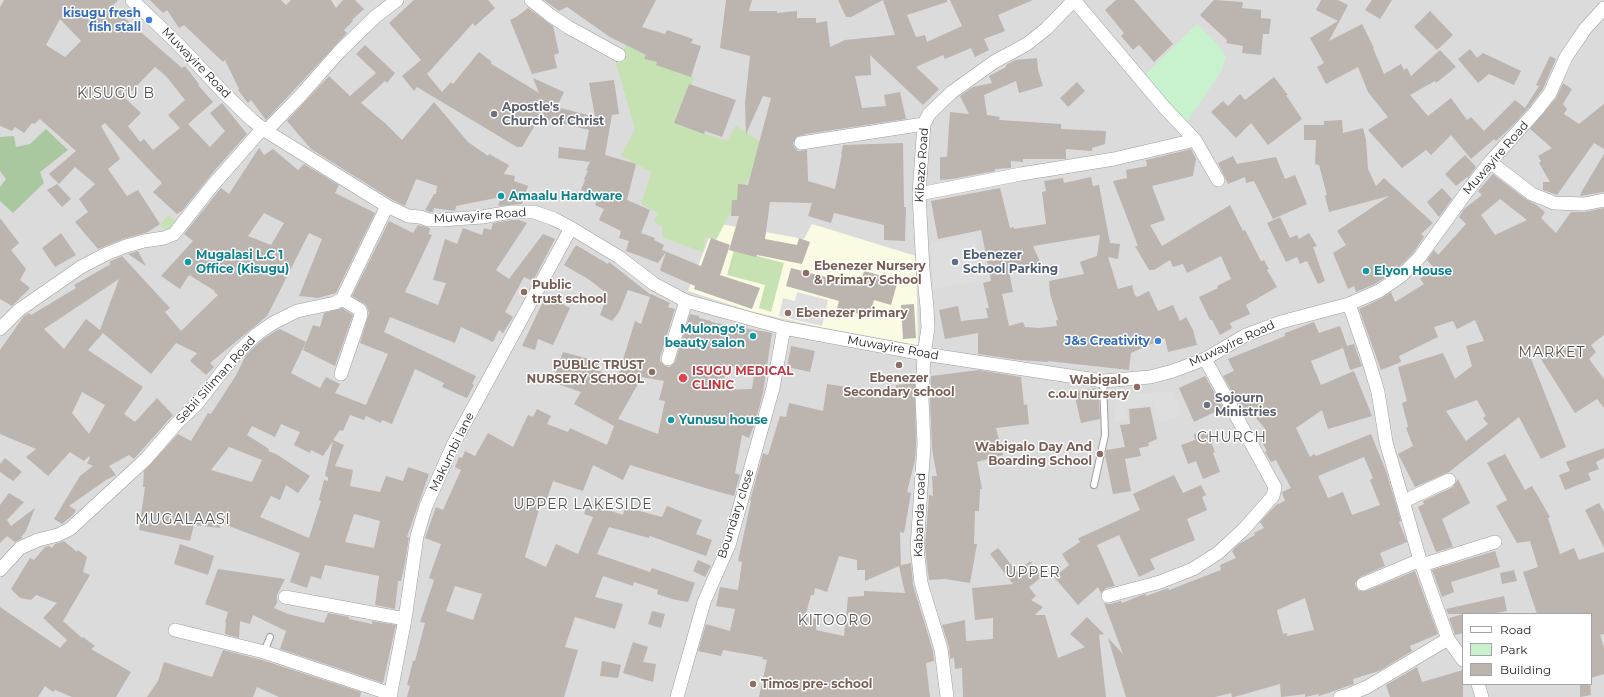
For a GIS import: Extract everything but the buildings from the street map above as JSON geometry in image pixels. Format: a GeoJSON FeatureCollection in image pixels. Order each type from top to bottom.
{"type":"FeatureCollection","features":[{"type":"Feature","properties":{"kind":"street","name":"Muwayire Road"},"geometry":{"type":"LineString","coordinates":[[132,0],[179,45],[224,93],[264,130],[387,206],[408,216],[420,217],[429,220],[482,217],[511,212],[534,212],[554,219],[571,228],[619,257],[654,284],[686,300],[784,328],[924,354],[1104,381],[1150,377],[1173,371],[1205,359],[1246,335],[1280,322],[1349,304],[1379,291],[1401,276],[1419,258],[1490,162],[1537,110],[1550,92],[1566,57],[1585,29],[1604,8]]}},
{"type":"Feature","properties":{"kind":"street"},"geometry":{"type":"LineString","coordinates":[[0,329],[19,310],[81,267],[106,254],[126,246],[164,238],[174,234],[212,186],[264,130],[301,95],[339,52],[375,17],[397,0]]}},
{"type":"Feature","properties":{"kind":"street"},"geometry":{"type":"LineString","coordinates":[[531,0],[568,27],[619,54]]}},
{"type":"Feature","properties":{"kind":"street"},"geometry":{"type":"LineString","coordinates":[[1074,0],[1164,107],[1195,140],[1218,180]]}},
{"type":"Feature","properties":{"kind":"street","name":"Kibazo Road"},"geometry":{"type":"LineString","coordinates":[[924,354],[928,328],[922,270],[919,194],[924,124],[929,114],[952,92],[994,62],[1032,40],[1046,29],[1074,0]]}},
{"type":"Feature","properties":{"kind":"street"},"geometry":{"type":"LineString","coordinates":[[801,143],[924,124]]}},
{"type":"Feature","properties":{"kind":"street"},"geometry":{"type":"LineString","coordinates":[[919,194],[1021,174],[1114,159],[1195,140]]}},
{"type":"Feature","properties":{"kind":"street"},"geometry":{"type":"LineString","coordinates":[[1490,162],[1532,194],[1554,203],[1584,204],[1604,200]]}},
{"type":"Feature","properties":{"kind":"street"},"geometry":{"type":"LineString","coordinates":[[342,374],[361,315],[360,310],[342,299],[387,206]]}},
{"type":"Feature","properties":{"kind":"street","name":"Makumbi lane"},"geometry":{"type":"LineString","coordinates":[[390,695],[405,619],[417,536],[426,506],[454,443],[571,228]]}},
{"type":"Feature","properties":{"kind":"street","name":"Sebii Siliman Road"},"geometry":{"type":"LineString","coordinates":[[0,570],[20,548],[38,540],[58,535],[70,529],[146,459],[177,423],[196,405],[236,354],[257,334],[273,323],[297,311],[335,303],[342,299]]}},
{"type":"Feature","properties":{"kind":"street"},"geometry":{"type":"LineString","coordinates":[[668,359],[686,300]]}},
{"type":"Feature","properties":{"kind":"street"},"geometry":{"type":"LineString","coordinates":[[1349,304],[1378,392],[1386,442],[1421,562],[1448,640],[1462,659]]}},
{"type":"Feature","properties":{"kind":"street","name":"Boundary close"},"geometry":{"type":"LineString","coordinates":[[677,697],[704,602],[729,545],[773,388],[784,328]]}},
{"type":"Feature","properties":{"kind":"street","name":"Kabanda road"},"geometry":{"type":"LineString","coordinates":[[924,354],[922,398],[924,444],[917,548],[922,583],[941,649],[947,697]]}},
{"type":"Feature","properties":{"kind":"street"},"geometry":{"type":"LineString","coordinates":[[1108,596],[1160,582],[1193,569],[1218,554],[1244,529],[1275,492],[1275,487],[1205,359]]}},
{"type":"Feature","properties":{"kind":"street"},"geometry":{"type":"LineString","coordinates":[[1404,501],[1449,480]]}},
{"type":"Feature","properties":{"kind":"street"},"geometry":{"type":"LineString","coordinates":[[1364,584],[1421,562],[1495,542]]}},
{"type":"Feature","properties":{"kind":"street"},"geometry":{"type":"LineString","coordinates":[[284,597],[405,619]]}},
{"type":"Feature","properties":{"kind":"street"},"geometry":{"type":"LineString","coordinates":[[175,630],[264,652],[390,695]]}},
{"type":"Feature","properties":{"kind":"street"},"geometry":{"type":"LineString","coordinates":[[1340,697],[1367,687],[1448,640]]}},
{"type":"Feature","properties":{"kind":"street"},"geometry":{"type":"LineString","coordinates":[[1478,685],[1482,697]]}},
{"type":"Feature","properties":{"kind":"lane"},"geometry":{"type":"LineString","coordinates":[[1094,485],[1105,434],[1104,381]]}},
{"type":"Feature","properties":{"kind":"lane"},"geometry":{"type":"LineString","coordinates":[[264,652],[270,637]]}},
{"type":"Feature","properties":{"kind":"shaded area"},"geometry":{"type":"Polygon","coordinates":[[[0,0],[1604,0],[1604,697],[0,697],[0,0]]]}},
{"type":"Feature","properties":{"kind":"shaded area","name":"Ebenezer Nursery & Primary School"},"geometry":{"type":"Polygon","coordinates":[[[715,223],[804,239],[812,224],[916,256],[918,345],[820,327],[750,311],[688,291],[715,223]]]}},
{"type":"Feature","properties":{"kind":"shaded area","name":"Ebenezer School Parking"},"geometry":{"type":"Polygon","coordinates":[[[975,237],[982,280],[933,289],[931,243],[975,237]]]}},
{"type":"Feature","properties":{"kind":"shaded area"},"geometry":{"type":"Polygon","coordinates":[[[797,292],[828,300],[822,326],[779,316],[783,298],[795,301],[797,292]]]}},
{"type":"Feature","properties":{"kind":"shaded area"},"geometry":{"type":"Polygon","coordinates":[[[1173,391],[1182,416],[1158,423],[1153,402],[1127,409],[1128,419],[1113,423],[1117,395],[1173,391]]]}},
{"type":"Feature","properties":{"kind":"green space"},"geometry":{"type":"Polygon","coordinates":[[[1197,24],[1219,46],[1226,57],[1221,72],[1186,123],[1145,75],[1197,24]]]}},
{"type":"Feature","properties":{"kind":"green space"},"geometry":{"type":"Polygon","coordinates":[[[627,45],[694,77],[690,88],[687,88],[674,123],[727,141],[736,126],[766,145],[716,240],[705,237],[703,252],[663,238],[662,226],[654,222],[658,213],[641,204],[651,172],[621,156],[635,129],[615,60],[627,45]]]}},
{"type":"Feature","properties":{"kind":"green space"},"geometry":{"type":"Polygon","coordinates":[[[46,129],[68,150],[40,172],[44,183],[13,213],[0,201],[0,187],[6,179],[0,171],[0,137],[14,136],[16,147],[30,144],[46,129]]]}},
{"type":"Feature","properties":{"kind":"green space"},"geometry":{"type":"Polygon","coordinates":[[[168,215],[180,224],[172,234],[160,225],[168,215]]]}},
{"type":"Feature","properties":{"kind":"green space"},"geometry":{"type":"Polygon","coordinates":[[[734,250],[784,263],[771,312],[759,308],[765,285],[727,275],[734,250]]]}},
{"type":"Feature","properties":{"kind":"place","name":"kisugu fresh fish stall"},"geometry":{"type":"Point","coordinates":[149,20]}},
{"type":"Feature","properties":{"kind":"place","name":"Apostle's Church of Christ"},"geometry":{"type":"Point","coordinates":[494,114]}},
{"type":"Feature","properties":{"kind":"place","name":"Amaalu Hardware"},"geometry":{"type":"Point","coordinates":[501,196]}},
{"type":"Feature","properties":{"kind":"place","name":"Mugalasi L.C 1 Office (Kisugu)"},"geometry":{"type":"Point","coordinates":[188,262]}},
{"type":"Feature","properties":{"kind":"place","name":"Ebenezer School Parking"},"geometry":{"type":"Point","coordinates":[955,262]}},
{"type":"Feature","properties":{"kind":"place","name":"Elyon House"},"geometry":{"type":"Point","coordinates":[1366,271]}},
{"type":"Feature","properties":{"kind":"place","name":"Ebenezer Nursery & Primary School"},"geometry":{"type":"Point","coordinates":[806,273]}},
{"type":"Feature","properties":{"kind":"place","name":"Public trust school"},"geometry":{"type":"Point","coordinates":[524,292]}},
{"type":"Feature","properties":{"kind":"place","name":"Ebenezer primary"},"geometry":{"type":"Point","coordinates":[788,313]}},
{"type":"Feature","properties":{"kind":"place","name":"Mulongo's beauty salon"},"geometry":{"type":"Point","coordinates":[753,336]}},
{"type":"Feature","properties":{"kind":"place","name":"J&s Creativity"},"geometry":{"type":"Point","coordinates":[1158,341]}},
{"type":"Feature","properties":{"kind":"place","name":"Ebenezer Secondary school"},"geometry":{"type":"Point","coordinates":[899,365]}},
{"type":"Feature","properties":{"kind":"place","name":"PUBLIC TRUST NURSERY SCHOOL"},"geometry":{"type":"Point","coordinates":[652,372]}},
{"type":"Feature","properties":{"kind":"place","name":"ISUGU MEDICAL CLINIC"},"geometry":{"type":"Point","coordinates":[683,378]}},
{"type":"Feature","properties":{"kind":"place","name":"Wabigalo c.o.u nursery"},"geometry":{"type":"Point","coordinates":[1137,387]}},
{"type":"Feature","properties":{"kind":"place","name":"Sojourn Ministries"},"geometry":{"type":"Point","coordinates":[1207,405]}},
{"type":"Feature","properties":{"kind":"place","name":"Yunusu house"},"geometry":{"type":"Point","coordinates":[671,420]}},
{"type":"Feature","properties":{"kind":"place","name":"Wabigalo Day And Boarding School"},"geometry":{"type":"Point","coordinates":[1100,454]}},
{"type":"Feature","properties":{"kind":"place","name":"Timos pre- school"},"geometry":{"type":"Point","coordinates":[753,684]}},
{"type":"Feature","properties":{"kind":"district","name":"KISUGU B"},"geometry":{"type":"Point","coordinates":[116,94]}},
{"type":"Feature","properties":{"kind":"district","name":"MARKET"},"geometry":{"type":"Point","coordinates":[1552,353]}},
{"type":"Feature","properties":{"kind":"district","name":"CHURCH"},"geometry":{"type":"Point","coordinates":[1232,438]}},
{"type":"Feature","properties":{"kind":"district","name":"UPPER LAKESIDE"},"geometry":{"type":"Point","coordinates":[583,505]}},
{"type":"Feature","properties":{"kind":"district","name":"MUGALAASI"},"geometry":{"type":"Point","coordinates":[183,520]}},
{"type":"Feature","properties":{"kind":"district","name":"UPPER"},"geometry":{"type":"Point","coordinates":[1033,573]}},
{"type":"Feature","properties":{"kind":"district","name":"KITOORO"},"geometry":{"type":"Point","coordinates":[835,621]}}]}
